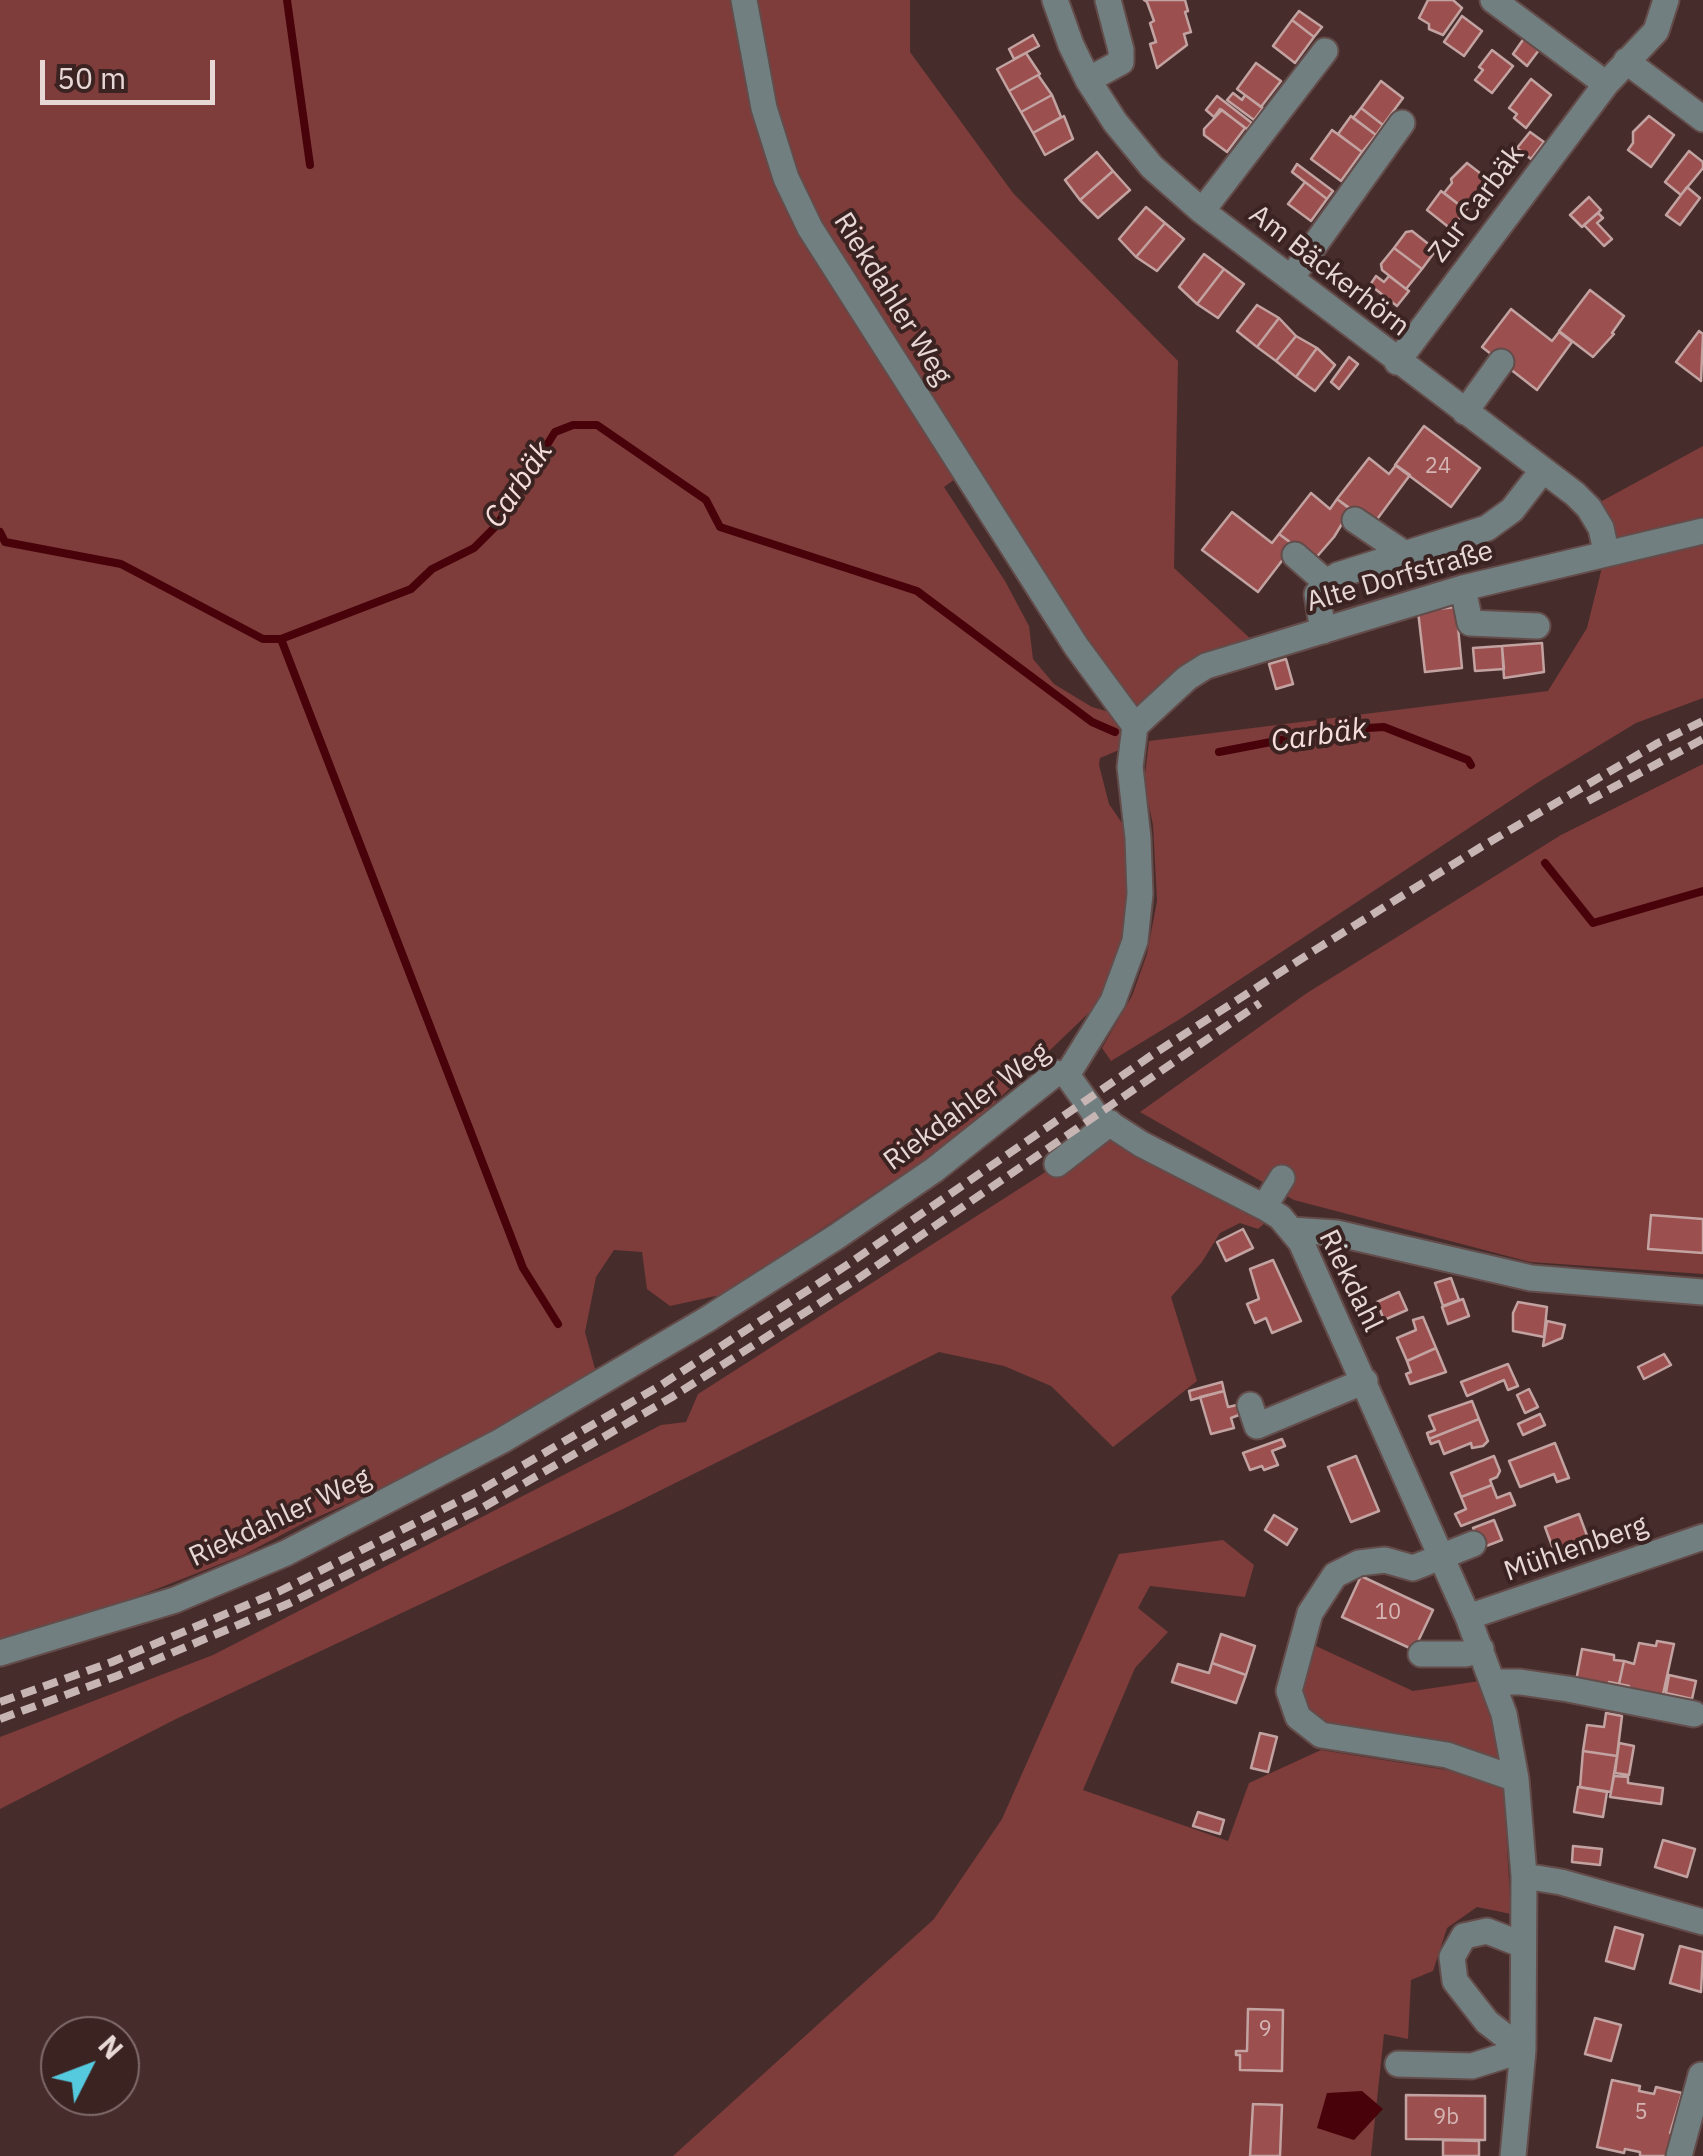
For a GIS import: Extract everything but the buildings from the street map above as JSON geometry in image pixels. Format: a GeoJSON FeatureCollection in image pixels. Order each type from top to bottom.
{"type":"FeatureCollection","features":[{"type":"Feature","properties":{"kind":"street","name":"Riekdahler Weg"},"geometry":{"type":"LineString","coordinates":[[0,1653],[174,1600],[238,1573],[326,1534],[500,1441],[706,1320],[820,1247],[934,1170],[1056,1073],[1068,1075],[1112,1001],[1136,941],[1140,894],[1130,767],[1135,726],[1076,646],[810,228],[786,178],[764,108],[744,0]]}},
{"type":"Feature","properties":{"kind":"street","name":"Am Bäckerhörn"},"geometry":{"type":"LineString","coordinates":[[1055,0],[1088,80],[1115,122],[1152,167],[1202,210],[1589,508],[1602,528],[1606,551]]}},
{"type":"Feature","properties":{"kind":"street"},"geometry":{"type":"LineString","coordinates":[[1088,80],[1121,62],[1122,50],[1108,0]]}},
{"type":"Feature","properties":{"kind":"street"},"geometry":{"type":"LineString","coordinates":[[1493,0],[1606,84]]}},
{"type":"Feature","properties":{"kind":"street","name":"Zur Carbäk"},"geometry":{"type":"LineString","coordinates":[[1397,362],[1606,84],[1656,31],[1666,0]]}},
{"type":"Feature","properties":{"kind":"street"},"geometry":{"type":"LineString","coordinates":[[1202,210],[1325,51]]}},
{"type":"Feature","properties":{"kind":"street"},"geometry":{"type":"LineString","coordinates":[[1626,61],[1703,119]]}},
{"type":"Feature","properties":{"kind":"street"},"geometry":{"type":"LineString","coordinates":[[1291,278],[1402,123]]}},
{"type":"Feature","properties":{"kind":"street"},"geometry":{"type":"LineString","coordinates":[[1465,412],[1502,362]]}},
{"type":"Feature","properties":{"kind":"street"},"geometry":{"type":"LineString","coordinates":[[1324,630],[1318,594],[1326,582],[1487,528],[1512,510],[1543,470]]}},
{"type":"Feature","properties":{"kind":"street"},"geometry":{"type":"LineString","coordinates":[[1355,520],[1404,554]]}},
{"type":"Feature","properties":{"kind":"street","name":"Alte Dorfstraße"},"geometry":{"type":"LineString","coordinates":[[1135,726],[1187,678],[1206,666],[1463,588],[1703,531]]}},
{"type":"Feature","properties":{"kind":"street"},"geometry":{"type":"LineString","coordinates":[[1295,555],[1326,582]]}},
{"type":"Feature","properties":{"kind":"street"},"geometry":{"type":"LineString","coordinates":[[1463,588],[1470,623],[1537,626]]}},
{"type":"Feature","properties":{"kind":"street","name":"Riekdahl"},"geometry":{"type":"LineString","coordinates":[[1068,1075],[1095,1114],[1141,1144],[1264,1208],[1291,1230],[1308,1254],[1468,1617],[1494,1682],[1516,1779],[1524,1876],[1523,2050],[1514,2156]]}},
{"type":"Feature","properties":{"kind":"street"},"geometry":{"type":"LineString","coordinates":[[1057,1164],[1110,1123]]}},
{"type":"Feature","properties":{"kind":"street"},"geometry":{"type":"LineString","coordinates":[[1264,1208],[1282,1178]]}},
{"type":"Feature","properties":{"kind":"street"},"geometry":{"type":"LineString","coordinates":[[1291,1230],[1336,1233],[1532,1278],[1703,1292]]}},
{"type":"Feature","properties":{"kind":"street"},"geometry":{"type":"LineString","coordinates":[[1250,1405],[1257,1426],[1365,1381]]}},
{"type":"Feature","properties":{"kind":"street","name":"Mühlenberg"},"geometry":{"type":"LineString","coordinates":[[1468,1617],[1703,1537]]}},
{"type":"Feature","properties":{"kind":"street"},"geometry":{"type":"LineString","coordinates":[[1474,1544],[1413,1568],[1385,1560],[1359,1563],[1335,1575],[1310,1613],[1289,1691],[1298,1716],[1321,1736],[1447,1755],[1516,1779]]}},
{"type":"Feature","properties":{"kind":"street"},"geometry":{"type":"LineString","coordinates":[[1422,1654],[1481,1650]]}},
{"type":"Feature","properties":{"kind":"street"},"geometry":{"type":"LineString","coordinates":[[1494,1682],[1568,1689],[1694,1714]]}},
{"type":"Feature","properties":{"kind":"street"},"geometry":{"type":"LineString","coordinates":[[1524,1876],[1561,1882],[1703,1922]]}},
{"type":"Feature","properties":{"kind":"street"},"geometry":{"type":"LineString","coordinates":[[1523,1945],[1486,1931],[1464,1936],[1452,1956],[1455,1981],[1487,2022],[1523,2050]]}},
{"type":"Feature","properties":{"kind":"street"},"geometry":{"type":"LineString","coordinates":[[1398,2064],[1472,2066],[1523,2050]]}},
{"type":"Feature","properties":{"kind":"street"},"geometry":{"type":"LineString","coordinates":[[1680,2156],[1701,2075]]}},
{"type":"Feature","properties":{"kind":"shaded area"},"geometry":{"type":"Polygon","coordinates":[[[0,0],[910,0],[910,52],[1013,193],[1178,361],[1174,568],[1254,642],[1135,726],[965,472],[944,487],[1005,581],[1029,626],[1033,659],[1054,684],[1092,707],[1116,714],[1122,727],[1119,750],[1100,758],[1099,765],[1109,804],[1124,822],[1130,886],[1119,961],[1093,1009],[961,1135],[725,1294],[670,1306],[647,1289],[642,1252],[614,1250],[596,1277],[585,1332],[595,1369],[510,1425],[243,1555],[111,1607],[0,1640],[0,0]]]}},
{"type":"Feature","properties":{"kind":"shaded area"},"geometry":{"type":"Polygon","coordinates":[[[1703,446],[1703,698],[1636,723],[1537,783],[1111,1061],[1102,1048],[1132,996],[1147,954],[1157,901],[1153,825],[1144,783],[1149,741],[1548,691],[1587,628],[1606,551],[1589,508],[1703,446]]]}},
{"type":"Feature","properties":{"kind":"shaded area"},"geometry":{"type":"Polygon","coordinates":[[[1703,764],[1703,1274],[1530,1262],[1294,1200],[1140,1112],[1307,993],[1561,835],[1703,764]]]}},
{"type":"Feature","properties":{"kind":"shaded area"},"geometry":{"type":"Polygon","coordinates":[[[1105,1134],[1266,1222],[1258,1229],[1240,1223],[1220,1233],[1202,1262],[1171,1297],[1197,1381],[1113,1447],[1051,1386],[1004,1366],[939,1352],[623,1509],[176,1719],[0,1809],[0,1737],[213,1655],[661,1425],[686,1422],[698,1394],[1105,1134]]]}},
{"type":"Feature","properties":{"kind":"shaded area"},"geometry":{"type":"Polygon","coordinates":[[[1223,1540],[1254,1565],[1245,1597],[1150,1586],[1138,1608],[1168,1632],[1135,1668],[1083,1790],[1228,1841],[1249,1783],[1321,1750],[1503,1779],[1511,1914],[1477,1907],[1447,1928],[1433,1971],[1411,1980],[1408,2039],[1384,2034],[1371,2156],[673,2156],[934,1919],[1002,1819],[1119,1554],[1223,1540]]]}},
{"type":"Feature","properties":{"kind":"shaded area"},"geometry":{"type":"Polygon","coordinates":[[[1303,1640],[1413,1691],[1493,1679],[1516,1779],[1298,1717],[1303,1640]]]}},
{"type":"Feature","properties":{"kind":"shaded area"},"geometry":{"type":"Polygon","coordinates":[[[1362,2091],[1383,2109],[1354,2140],[1317,2128],[1327,2093],[1362,2091]]]}},
{"type":"Feature","properties":{"kind":"waterway"},"geometry":{"type":"LineString","coordinates":[[287,0],[310,165]]}},
{"type":"Feature","properties":{"kind":"waterway","name":"Carbäk"},"geometry":{"type":"LineString","coordinates":[[0,532],[5,542],[121,564],[263,639],[281,639],[411,589],[432,569],[474,548],[497,525],[555,432],[573,425],[597,425],[706,500],[720,527],[917,591],[1092,722],[1115,732]]}},
{"type":"Feature","properties":{"kind":"waterway"},"geometry":{"type":"LineString","coordinates":[[281,639],[523,1268],[558,1324]]}},
{"type":"Feature","properties":{"kind":"waterway","name":"Carbäk"},"geometry":{"type":"LineString","coordinates":[[1219,752],[1333,730],[1384,727],[1468,760],[1471,765]]}},
{"type":"Feature","properties":{"kind":"waterway","name":"Carbäk"},"geometry":{"type":"LineString","coordinates":[[1545,863],[1593,923],[1703,891]]}},
{"type":"Feature","properties":{"kind":"railway"},"geometry":{"type":"LineString","coordinates":[[0,1702],[112,1662],[280,1591],[477,1492],[661,1385],[847,1265],[1152,1055],[1315,950],[1481,847],[1658,743],[1703,721]]}},
{"type":"Feature","properties":{"kind":"railway"},"geometry":{"type":"LineString","coordinates":[[1588,801],[1703,739]]}},
{"type":"Feature","properties":{"kind":"railway"},"geometry":{"type":"LineString","coordinates":[[0,1719],[117,1676],[290,1603],[482,1508],[672,1397],[856,1280],[1260,1003]]}}]}
